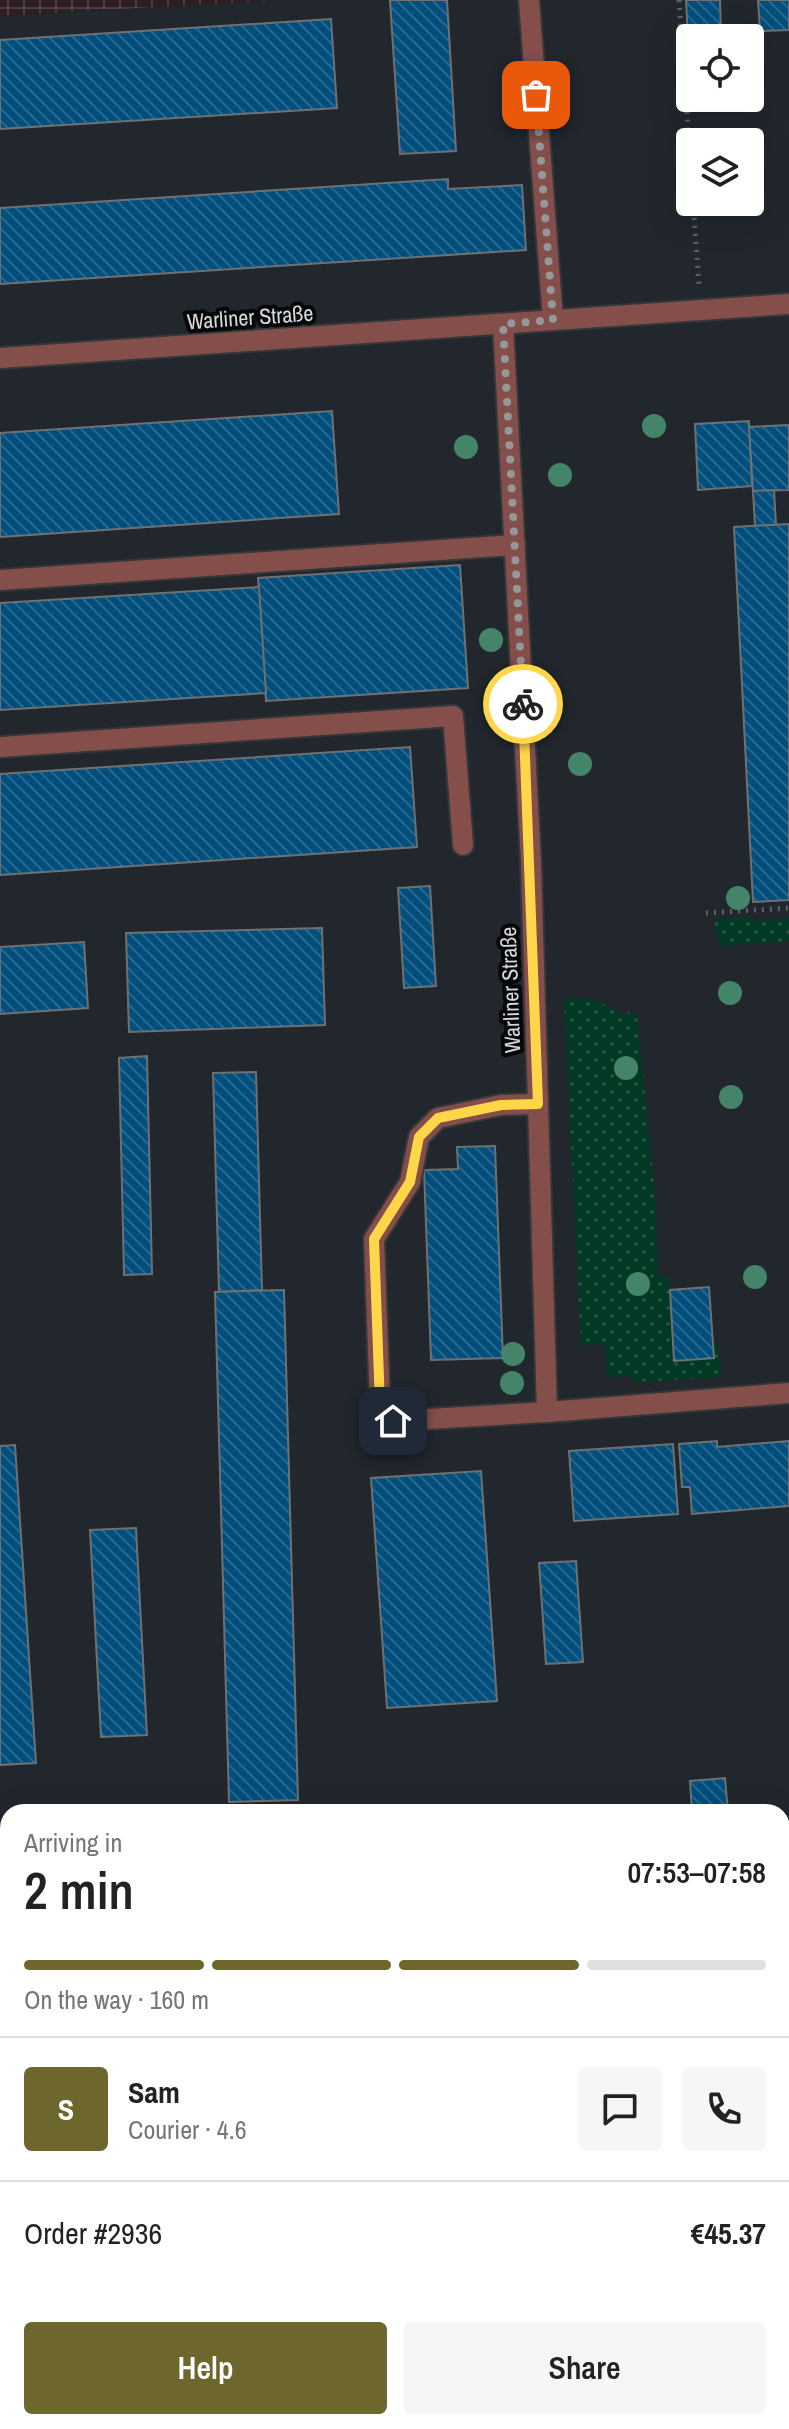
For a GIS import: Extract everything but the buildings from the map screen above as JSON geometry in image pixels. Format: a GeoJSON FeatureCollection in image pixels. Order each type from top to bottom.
{"type":"FeatureCollection","features":[{"type":"Feature","properties":{"kind":"street"},"geometry":{"type":"LineString","coordinates":[[529,0],[553,320]]}},
{"type":"Feature","properties":{"kind":"street","name":"Warliner Straße"},"geometry":{"type":"LineString","coordinates":[[0,358],[789,304]]}},
{"type":"Feature","properties":{"kind":"street","name":"Warliner Straße"},"geometry":{"type":"LineString","coordinates":[[503,324],[531,863],[547,1412]]}},
{"type":"Feature","properties":{"kind":"street"},"geometry":{"type":"LineString","coordinates":[[0,580],[515,545]]}},
{"type":"Feature","properties":{"kind":"street"},"geometry":{"type":"LineString","coordinates":[[0,747],[453,716],[463,845]]}},
{"type":"Feature","properties":{"kind":"street"},"geometry":{"type":"LineString","coordinates":[[538,1104],[501,1105],[438,1118],[419,1137],[410,1182],[374,1239],[380,1406],[393,1421],[789,1393]]}},
{"type":"Feature","properties":{"kind":"path"},"geometry":{"type":"LineString","coordinates":[[679,0],[688,128]]}},
{"type":"Feature","properties":{"kind":"path"},"geometry":{"type":"LineString","coordinates":[[694,216],[697,266]]}},
{"type":"Feature","properties":{"kind":"path"},"geometry":{"type":"LineString","coordinates":[[706,913],[789,908]]}},
{"type":"Feature","properties":{"kind":"shaded area"},"geometry":{"type":"Polygon","coordinates":[[[0,0],[276,0],[0,16],[0,0]]]}},
{"type":"Feature","properties":{"kind":"shaded area"},"geometry":{"type":"Polygon","coordinates":[[[276,0],[789,0],[789,1804],[0,1804],[0,16],[276,0]]]}},
{"type":"Feature","properties":{"kind":"green space"},"geometry":{"type":"Polygon","coordinates":[[[750,917],[752,921],[789,918],[789,941],[720,946],[714,919],[750,917]]]}},
{"type":"Feature","properties":{"kind":"green space"},"geometry":{"type":"Polygon","coordinates":[[[572,997],[598,1001],[625,1016],[629,1011],[637,1017],[655,1192],[658,1277],[669,1277],[674,1360],[713,1358],[713,1345],[718,1345],[722,1371],[714,1378],[633,1382],[632,1376],[607,1377],[605,1344],[581,1345],[564,1001],[572,997]]]}},
{"type":"Feature","properties":{"kind":"way so far"},"geometry":{"type":"LineString","coordinates":[[523,704],[503,324],[553,320],[536,95]]}},
{"type":"Feature","properties":{"kind":"route"},"geometry":{"type":"LineString","coordinates":[[393,1421],[380,1406],[374,1239],[410,1182],[419,1137],[438,1118],[501,1105],[538,1104],[523,704]]}}]}
